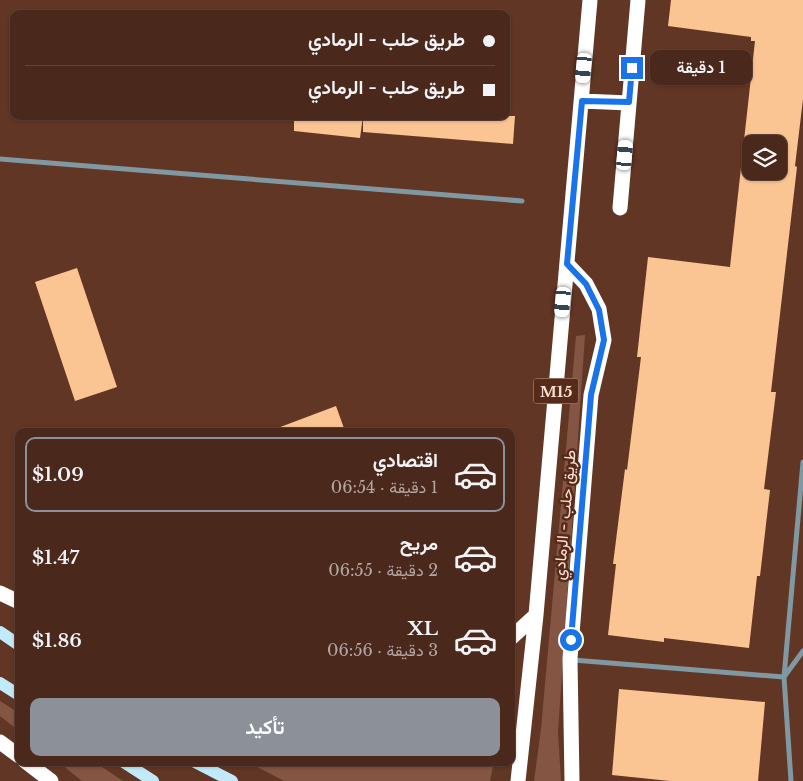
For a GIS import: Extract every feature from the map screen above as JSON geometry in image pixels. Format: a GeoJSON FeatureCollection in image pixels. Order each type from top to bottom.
{"type":"FeatureCollection","features":[{"type":"Feature","properties":{"kind":"highway","name":"طريق حلب - الرمادي"},"geometry":{"type":"LineString","coordinates":[[518,781],[536,615],[590,0]]}},
{"type":"Feature","properties":{"kind":"highway"},"geometry":{"type":"LineString","coordinates":[[620,208],[638,0]]}},
{"type":"Feature","properties":{"kind":"highway"},"geometry":{"type":"LineString","coordinates":[[582,101],[629,102]]}},
{"type":"Feature","properties":{"kind":"highway","name":"طريق حلب - الرمادي"},"geometry":{"type":"LineString","coordinates":[[567,264],[586,284],[599,310],[604,340],[591,395],[570,659],[572,781]]}},
{"type":"Feature","properties":{"kind":"highway"},"geometry":{"type":"LineString","coordinates":[[0,593],[15,600]]}},
{"type":"Feature","properties":{"kind":"highway"},"geometry":{"type":"LineString","coordinates":[[515,634],[536,615]]}},
{"type":"Feature","properties":{"kind":"highway"},"geometry":{"type":"LineString","coordinates":[[0,742],[15,753]]}},
{"type":"Feature","properties":{"kind":"highway"},"geometry":{"type":"LineString","coordinates":[[32,766],[51,781]]}},
{"type":"Feature","properties":{"kind":"main road"},"geometry":{"type":"LineString","coordinates":[[0,632],[15,642]]}},
{"type":"Feature","properties":{"kind":"main road"},"geometry":{"type":"LineString","coordinates":[[0,683],[15,692]]}},
{"type":"Feature","properties":{"kind":"main road"},"geometry":{"type":"LineString","coordinates":[[130,766],[153,781]]}},
{"type":"Feature","properties":{"kind":"main road"},"geometry":{"type":"LineString","coordinates":[[203,766],[232,781]]}},
{"type":"Feature","properties":{"kind":"street"},"geometry":{"type":"LineString","coordinates":[[0,159],[522,201]]}},
{"type":"Feature","properties":{"kind":"street"},"geometry":{"type":"LineString","coordinates":[[791,781],[784,677],[803,462]]}},
{"type":"Feature","properties":{"kind":"street"},"geometry":{"type":"LineString","coordinates":[[784,677],[803,651]]}},
{"type":"Feature","properties":{"kind":"street"},"geometry":{"type":"LineString","coordinates":[[570,659],[784,677]]}},
{"type":"Feature","properties":{"kind":"shaded area"},"geometry":{"type":"Polygon","coordinates":[[[585,335],[558,732],[561,781],[534,781],[541,729],[576,336],[585,335]]]}},
{"type":"Feature","properties":{"kind":"shaded area"},"geometry":{"type":"Polygon","coordinates":[[[0,701],[15,710],[15,728],[0,716],[0,701]]]}},
{"type":"Feature","properties":{"kind":"shaded area"},"geometry":{"type":"Polygon","coordinates":[[[63,766],[100,766],[123,781],[82,781],[63,766]]]}},
{"type":"Feature","properties":{"kind":"shaded area"},"geometry":{"type":"Polygon","coordinates":[[[256,766],[493,766],[490,781],[284,781],[256,766]]]}},
{"type":"Feature","properties":{"kind":"building"},"geometry":{"type":"Polygon","coordinates":[[[671,0],[803,0],[803,99],[771,392],[776,392],[764,489],[770,490],[760,576],[757,576],[749,648],[664,638],[664,642],[608,635],[616,564],[613,564],[641,357],[637,357],[648,257],[730,267],[742,159],[742,180],[787,180],[787,135],[745,135],[755,41],[751,41],[751,37],[668,26],[671,0]]]}},
{"type":"Feature","properties":{"kind":"building"},"geometry":{"type":"Polygon","coordinates":[[[510,116],[515,116],[513,144],[363,132],[363,120],[510,120],[510,116]]]}},
{"type":"Feature","properties":{"kind":"building"},"geometry":{"type":"Polygon","coordinates":[[[294,120],[362,120],[360,138],[294,131],[294,120]]]}},
{"type":"Feature","properties":{"kind":"building"},"geometry":{"type":"Polygon","coordinates":[[[77,268],[117,387],[75,401],[35,282],[77,268]]]}},
{"type":"Feature","properties":{"kind":"building"},"geometry":{"type":"Polygon","coordinates":[[[336,406],[344,428],[278,428],[336,406]]]}},
{"type":"Feature","properties":{"kind":"building"},"geometry":{"type":"Polygon","coordinates":[[[619,689],[765,702],[758,781],[670,781],[612,775],[619,689]]]}},
{"type":"Feature","properties":{"kind":"route"},"geometry":{"type":"LineString","coordinates":[[571,640],[591,395],[604,340],[599,310],[586,284],[567,264],[582,101],[629,102],[632,68]]}}]}
